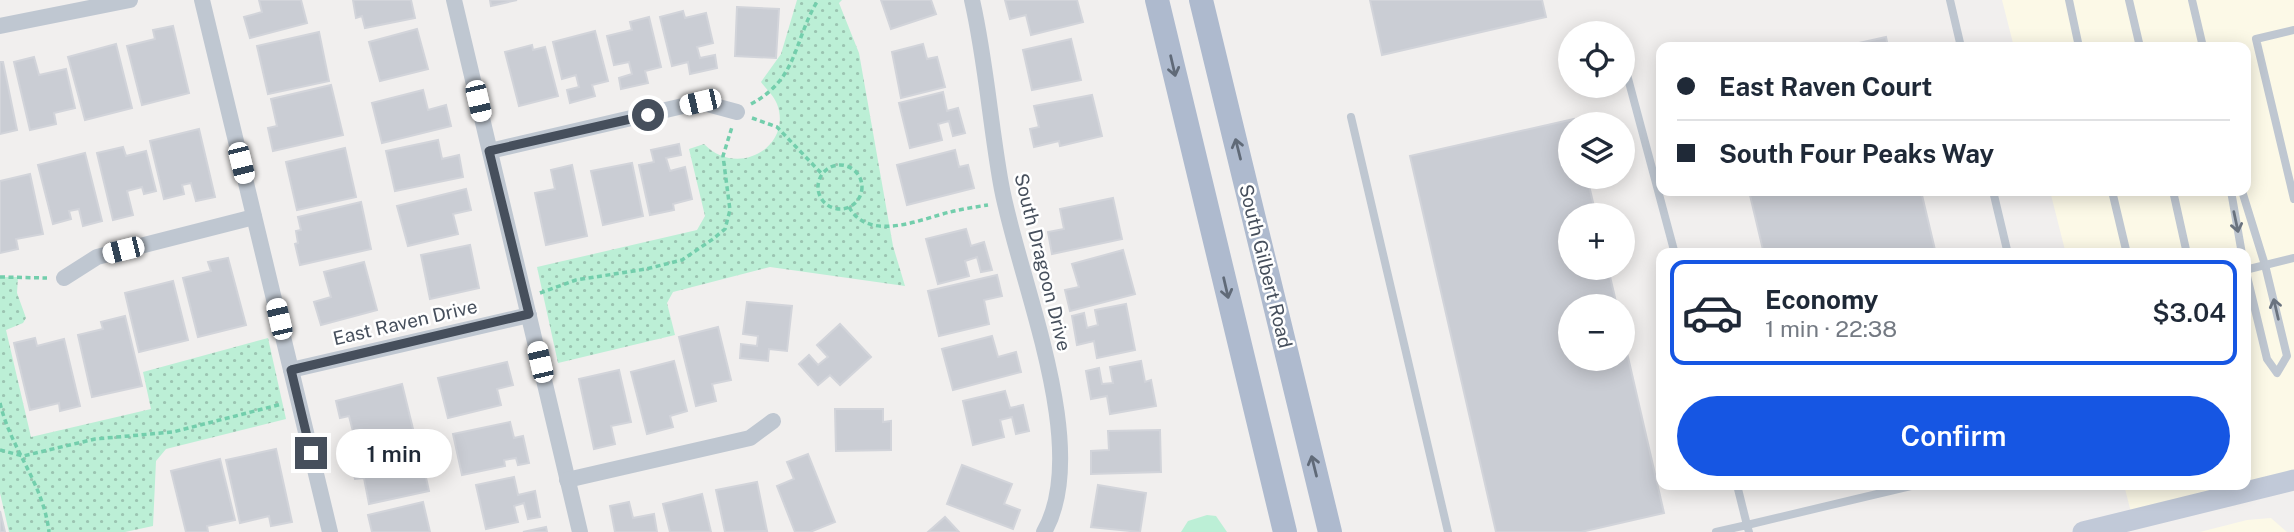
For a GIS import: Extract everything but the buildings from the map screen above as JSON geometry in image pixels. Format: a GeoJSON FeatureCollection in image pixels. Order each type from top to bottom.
{"type":"FeatureCollection","features":[{"type":"Feature","properties":{"kind":"main road"},"geometry":{"type":"LineString","coordinates":[[1157,0],[1285,532]]}},
{"type":"Feature","properties":{"kind":"main road","name":"South Gilbert Road"},"geometry":{"type":"LineString","coordinates":[[1201,0],[1330,532]]}},
{"type":"Feature","properties":{"kind":"street"},"geometry":{"type":"LineString","coordinates":[[0,26],[130,0]]}},
{"type":"Feature","properties":{"kind":"street"},"geometry":{"type":"LineString","coordinates":[[202,0],[330,532]]}},
{"type":"Feature","properties":{"kind":"street"},"geometry":{"type":"LineString","coordinates":[[454,0],[580,532]]}},
{"type":"Feature","properties":{"kind":"street","name":"South Dragoon Drive"},"geometry":{"type":"LineString","coordinates":[[972,0],[982,43],[1005,202],[1055,401],[1059,433],[1058,483],[1049,524],[1044,532]]}},
{"type":"Feature","properties":{"kind":"street"},"geometry":{"type":"LineString","coordinates":[[489,151],[700,102],[737,113]]}},
{"type":"Feature","properties":{"kind":"street"},"geometry":{"type":"LineString","coordinates":[[64,278],[97,257],[254,217]]}},
{"type":"Feature","properties":{"kind":"street","name":"East Raven Drive"},"geometry":{"type":"LineString","coordinates":[[291,370],[529,314]]}},
{"type":"Feature","properties":{"kind":"street"},"geometry":{"type":"LineString","coordinates":[[567,480],[750,438],[774,421]]}},
{"type":"Feature","properties":{"kind":"street"},"geometry":{"type":"LineString","coordinates":[[2083,532],[2294,480]]}},
{"type":"Feature","properties":{"kind":"lane"},"geometry":{"type":"LineString","coordinates":[[1950,0],[1960,42]]}},
{"type":"Feature","properties":{"kind":"lane"},"geometry":{"type":"LineString","coordinates":[[2068,0],[2078,42]]}},
{"type":"Feature","properties":{"kind":"lane"},"geometry":{"type":"LineString","coordinates":[[2129,0],[2139,42]]}},
{"type":"Feature","properties":{"kind":"lane"},"geometry":{"type":"LineString","coordinates":[[2192,0],[2202,42]]}},
{"type":"Feature","properties":{"kind":"lane"},"geometry":{"type":"LineString","coordinates":[[2294,30],[2256,39],[2294,199]]}},
{"type":"Feature","properties":{"kind":"lane"},"geometry":{"type":"LineString","coordinates":[[1633,98],[1656,183]]}},
{"type":"Feature","properties":{"kind":"lane"},"geometry":{"type":"LineString","coordinates":[[1351,117],[1448,532]]}},
{"type":"Feature","properties":{"kind":"lane"},"geometry":{"type":"LineString","coordinates":[[1659,196],[1673,248]]}},
{"type":"Feature","properties":{"kind":"lane"},"geometry":{"type":"LineString","coordinates":[[1994,196],[2007,248]]}},
{"type":"Feature","properties":{"kind":"lane"},"geometry":{"type":"LineString","coordinates":[[2113,196],[2126,248]]}},
{"type":"Feature","properties":{"kind":"lane"},"geometry":{"type":"LineString","coordinates":[[2174,196],[2186,248]]}},
{"type":"Feature","properties":{"kind":"lane"},"geometry":{"type":"LineString","coordinates":[[2232,196],[2241,248]]}},
{"type":"Feature","properties":{"kind":"lane"},"geometry":{"type":"LineString","coordinates":[[2244,196],[2265,265],[2287,356],[2277,373],[2267,359],[2251,294]]}},
{"type":"Feature","properties":{"kind":"lane"},"geometry":{"type":"LineString","coordinates":[[2251,268],[2294,258]]}},
{"type":"Feature","properties":{"kind":"lane"},"geometry":{"type":"LineString","coordinates":[[1738,490],[1748,528]]}},
{"type":"Feature","properties":{"kind":"lane"},"geometry":{"type":"LineString","coordinates":[[1716,532],[1748,528],[1896,490]]}},
{"type":"Feature","properties":{"kind":"path"},"geometry":{"type":"LineString","coordinates":[[524,295],[541,293],[576,279],[646,269],[682,260],[725,229],[730,210],[723,156],[737,113],[771,94],[792,66],[807,18],[818,0]]}},
{"type":"Feature","properties":{"kind":"path"},"geometry":{"type":"LineString","coordinates":[[737,113],[777,127],[822,174]]}},
{"type":"Feature","properties":{"kind":"path"},"geometry":{"type":"LineString","coordinates":[[834,166],[848,167],[854,171],[862,191],[849,207],[835,209],[822,201],[817,188],[822,174],[834,166]]}},
{"type":"Feature","properties":{"kind":"path"},"geometry":{"type":"LineString","coordinates":[[849,207],[853,214],[875,226],[907,225],[952,211],[1005,202]]}},
{"type":"Feature","properties":{"kind":"path"},"geometry":{"type":"LineString","coordinates":[[0,277],[64,278]]}},
{"type":"Feature","properties":{"kind":"path"},"geometry":{"type":"LineString","coordinates":[[0,450],[23,456],[95,439],[173,432],[299,401]]}},
{"type":"Feature","properties":{"kind":"path"},"geometry":{"type":"LineString","coordinates":[[0,403],[9,433],[36,482],[49,532]]}},
{"type":"Feature","properties":{"kind":"shaded area"},"geometry":{"type":"Polygon","coordinates":[[[2002,0],[2294,0],[2294,481],[2133,520],[2125,490],[2251,490],[2251,248],[2064,248],[2051,196],[2251,196],[2251,42],[2013,42],[2002,0]]]}},
{"type":"Feature","properties":{"kind":"shaded area"},"geometry":{"type":"Polygon","coordinates":[[[2271,518],[2287,532],[2200,532],[2247,520],[2271,518]]]}},
{"type":"Feature","properties":{"kind":"green space"},"geometry":{"type":"Polygon","coordinates":[[[797,0],[842,0],[839,3],[859,53],[893,246],[905,286],[770,267],[673,292],[667,303],[675,335],[558,363],[537,267],[697,230],[705,216],[689,149],[704,144],[718,154],[746,158],[759,153],[770,144],[777,133],[780,119],[776,101],[761,82],[781,54],[797,0]]]}},
{"type":"Feature","properties":{"kind":"green space"},"geometry":{"type":"Polygon","coordinates":[[[0,277],[18,277],[17,293],[26,318],[23,323],[6,330],[31,437],[151,409],[143,372],[268,338],[286,419],[166,449],[156,461],[153,526],[125,532],[9,532],[0,493],[0,277]]]}},
{"type":"Feature","properties":{"kind":"green space"},"geometry":{"type":"Polygon","coordinates":[[[1207,515],[1216,516],[1227,532],[1181,532],[1188,521],[1207,515]]]}},
{"type":"Feature","properties":{"kind":"route"},"geometry":{"type":"LineString","coordinates":[[311,453],[291,370],[529,314],[489,151],[648,115]]}}]}
